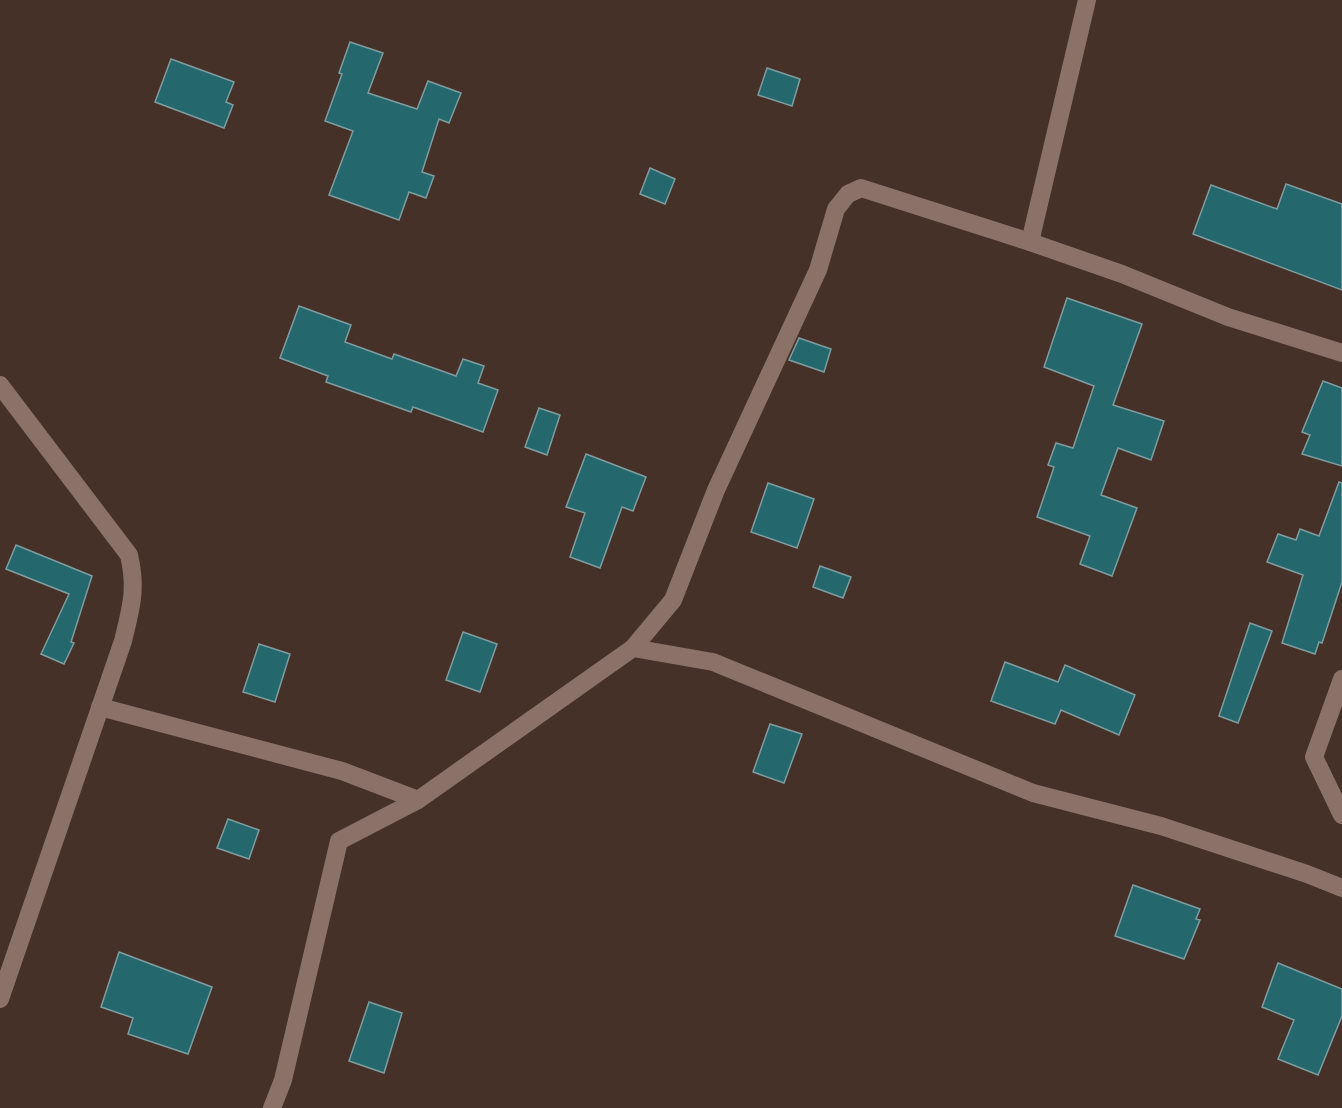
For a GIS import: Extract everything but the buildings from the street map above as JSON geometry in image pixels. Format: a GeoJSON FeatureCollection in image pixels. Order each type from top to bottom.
{"type":"FeatureCollection","features":[{"type":"Feature","properties":{"kind":"street"},"geometry":{"type":"LineString","coordinates":[[1030,242],[1087,0]]}},
{"type":"Feature","properties":{"kind":"street"},"geometry":{"type":"LineString","coordinates":[[272,1108],[283,1080],[339,841],[418,800],[633,648],[673,600],[716,490],[818,270],[836,209],[848,194],[861,188],[874,191],[1122,274],[1228,317],[1342,353]]}},
{"type":"Feature","properties":{"kind":"street"},"geometry":{"type":"LineString","coordinates":[[0,385],[129,555],[134,575],[134,597],[123,640],[0,999]]}},
{"type":"Feature","properties":{"kind":"street"},"geometry":{"type":"LineString","coordinates":[[633,648],[713,662],[1033,793],[1161,826],[1307,874],[1342,888]]}},
{"type":"Feature","properties":{"kind":"street"},"geometry":{"type":"LineString","coordinates":[[1342,679],[1314,757],[1342,815]]}},
{"type":"Feature","properties":{"kind":"street"},"geometry":{"type":"LineString","coordinates":[[100,707],[342,771],[418,800]]}}]}
